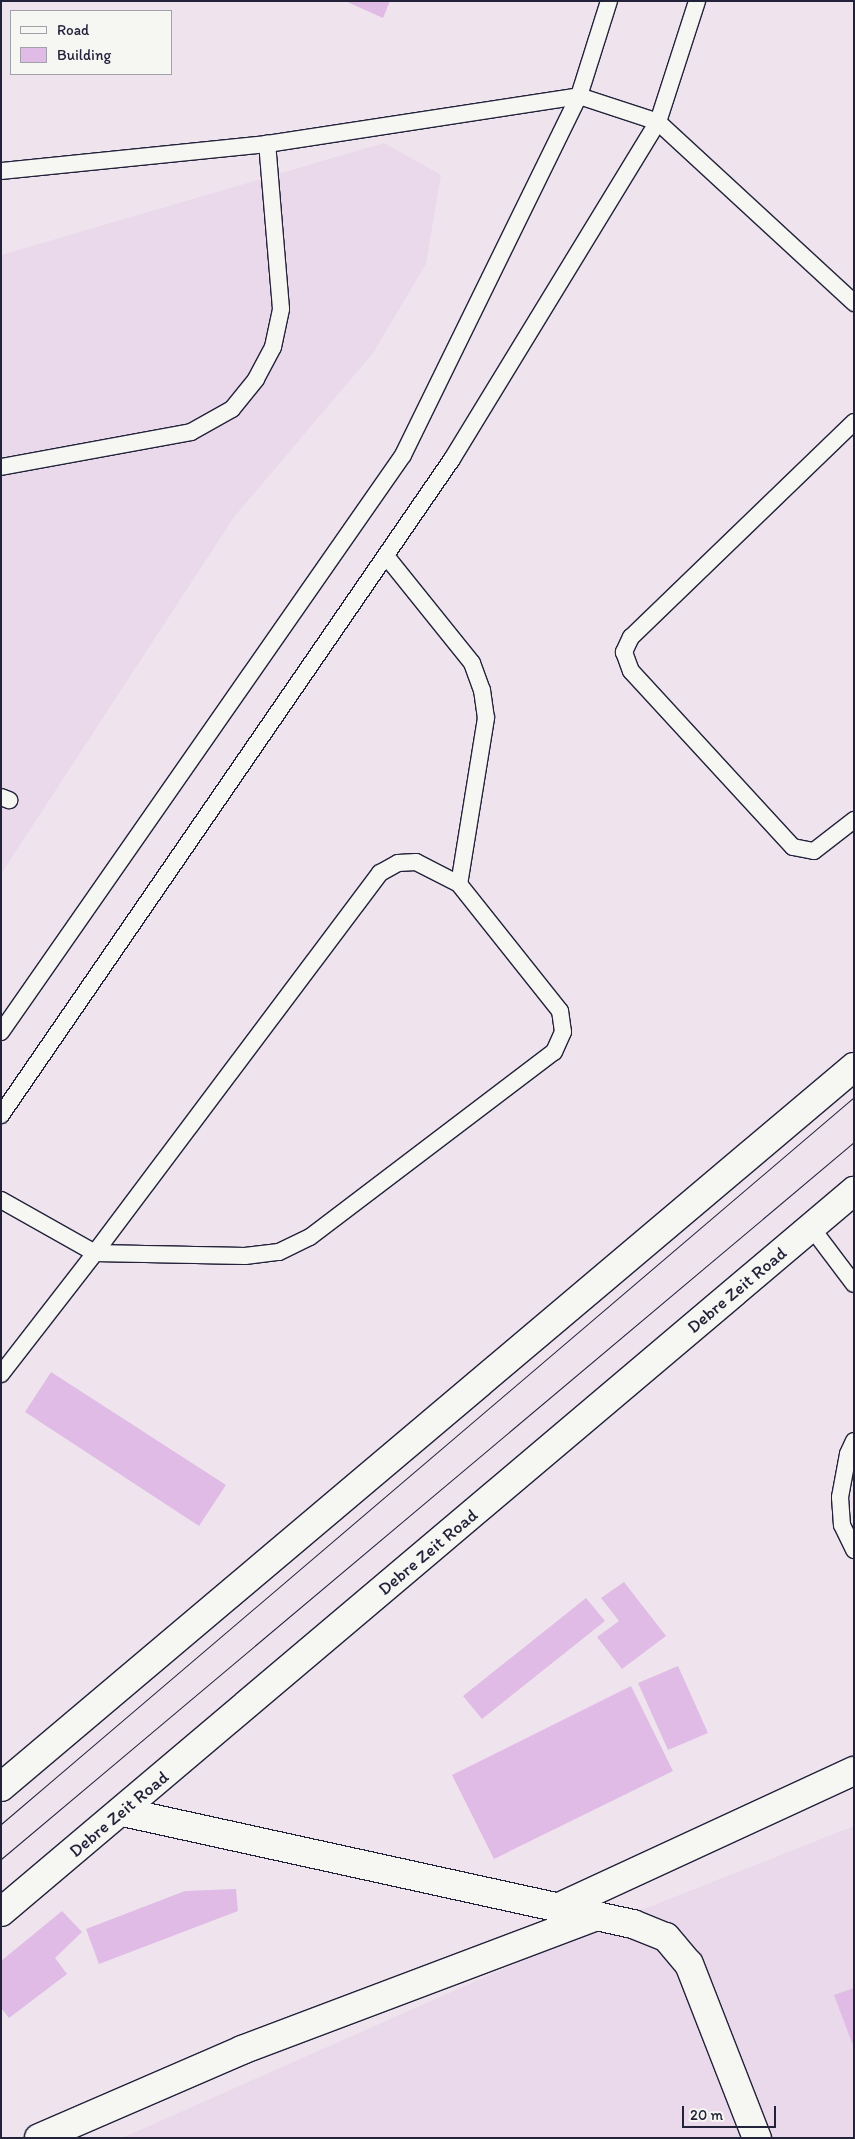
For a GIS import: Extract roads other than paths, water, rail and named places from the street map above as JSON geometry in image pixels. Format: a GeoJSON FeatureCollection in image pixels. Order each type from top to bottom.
{"type":"FeatureCollection","features":[{"type":"Feature","properties":{"kind":"main road"},"geometry":{"type":"LineString","coordinates":[[1,1787],[854,1067]]}},
{"type":"Feature","properties":{"kind":"main road","name":"Debre Zeit Road"},"geometry":{"type":"LineString","coordinates":[[1,1912],[123,1812],[854,1191]]}},
{"type":"Feature","properties":{"kind":"main road"},"geometry":{"type":"LineString","coordinates":[[557,1908],[854,1770]]}},
{"type":"Feature","properties":{"kind":"main road"},"geometry":{"type":"LineString","coordinates":[[123,1812],[633,1924],[666,1938],[689,1964],[758,2138]]}},
{"type":"Feature","properties":{"kind":"main road"},"geometry":{"type":"LineString","coordinates":[[39,2138],[242,2050],[597,1916]]}},
{"type":"Feature","properties":{"kind":"lane"},"geometry":{"type":"LineString","coordinates":[[1,1032],[404,455],[579,96],[609,1]]}},
{"type":"Feature","properties":{"kind":"lane"},"geometry":{"type":"LineString","coordinates":[[1,1115],[452,459],[658,122],[697,1]]}},
{"type":"Feature","properties":{"kind":"lane"},"geometry":{"type":"LineString","coordinates":[[1,172],[267,144],[579,96],[658,122],[854,303]]}},
{"type":"Feature","properties":{"kind":"lane"},"geometry":{"type":"LineString","coordinates":[[1,467],[190,432],[232,409],[250,387],[273,347],[281,309],[267,144]]}},
{"type":"Feature","properties":{"kind":"lane"},"geometry":{"type":"LineString","coordinates":[[854,422],[631,637],[624,652],[631,671],[793,847],[814,851],[854,820]]}},
{"type":"Feature","properties":{"kind":"lane"},"geometry":{"type":"LineString","coordinates":[[386,556],[472,663],[482,690],[486,718],[459,884]]}},
{"type":"Feature","properties":{"kind":"lane"},"geometry":{"type":"LineString","coordinates":[[1,1200],[95,1253],[245,1256],[279,1252],[310,1237],[554,1052],[563,1032],[560,1011],[459,884],[416,862],[398,863],[380,873],[95,1253],[1,1374]]}},
{"type":"Feature","properties":{"kind":"lane"},"geometry":{"type":"LineString","coordinates":[[811,1227],[854,1284]]}},
{"type":"Feature","properties":{"kind":"lane"},"geometry":{"type":"LineString","coordinates":[[854,1441],[840,1497],[842,1526],[854,1550]]}},
{"type":"Feature","properties":{"kind":"tram line"},"geometry":{"type":"LineString","coordinates":[[1,1824],[854,1097]]}},
{"type":"Feature","properties":{"kind":"tram line"},"geometry":{"type":"LineString","coordinates":[[1,1859],[854,1142]]}}]}
